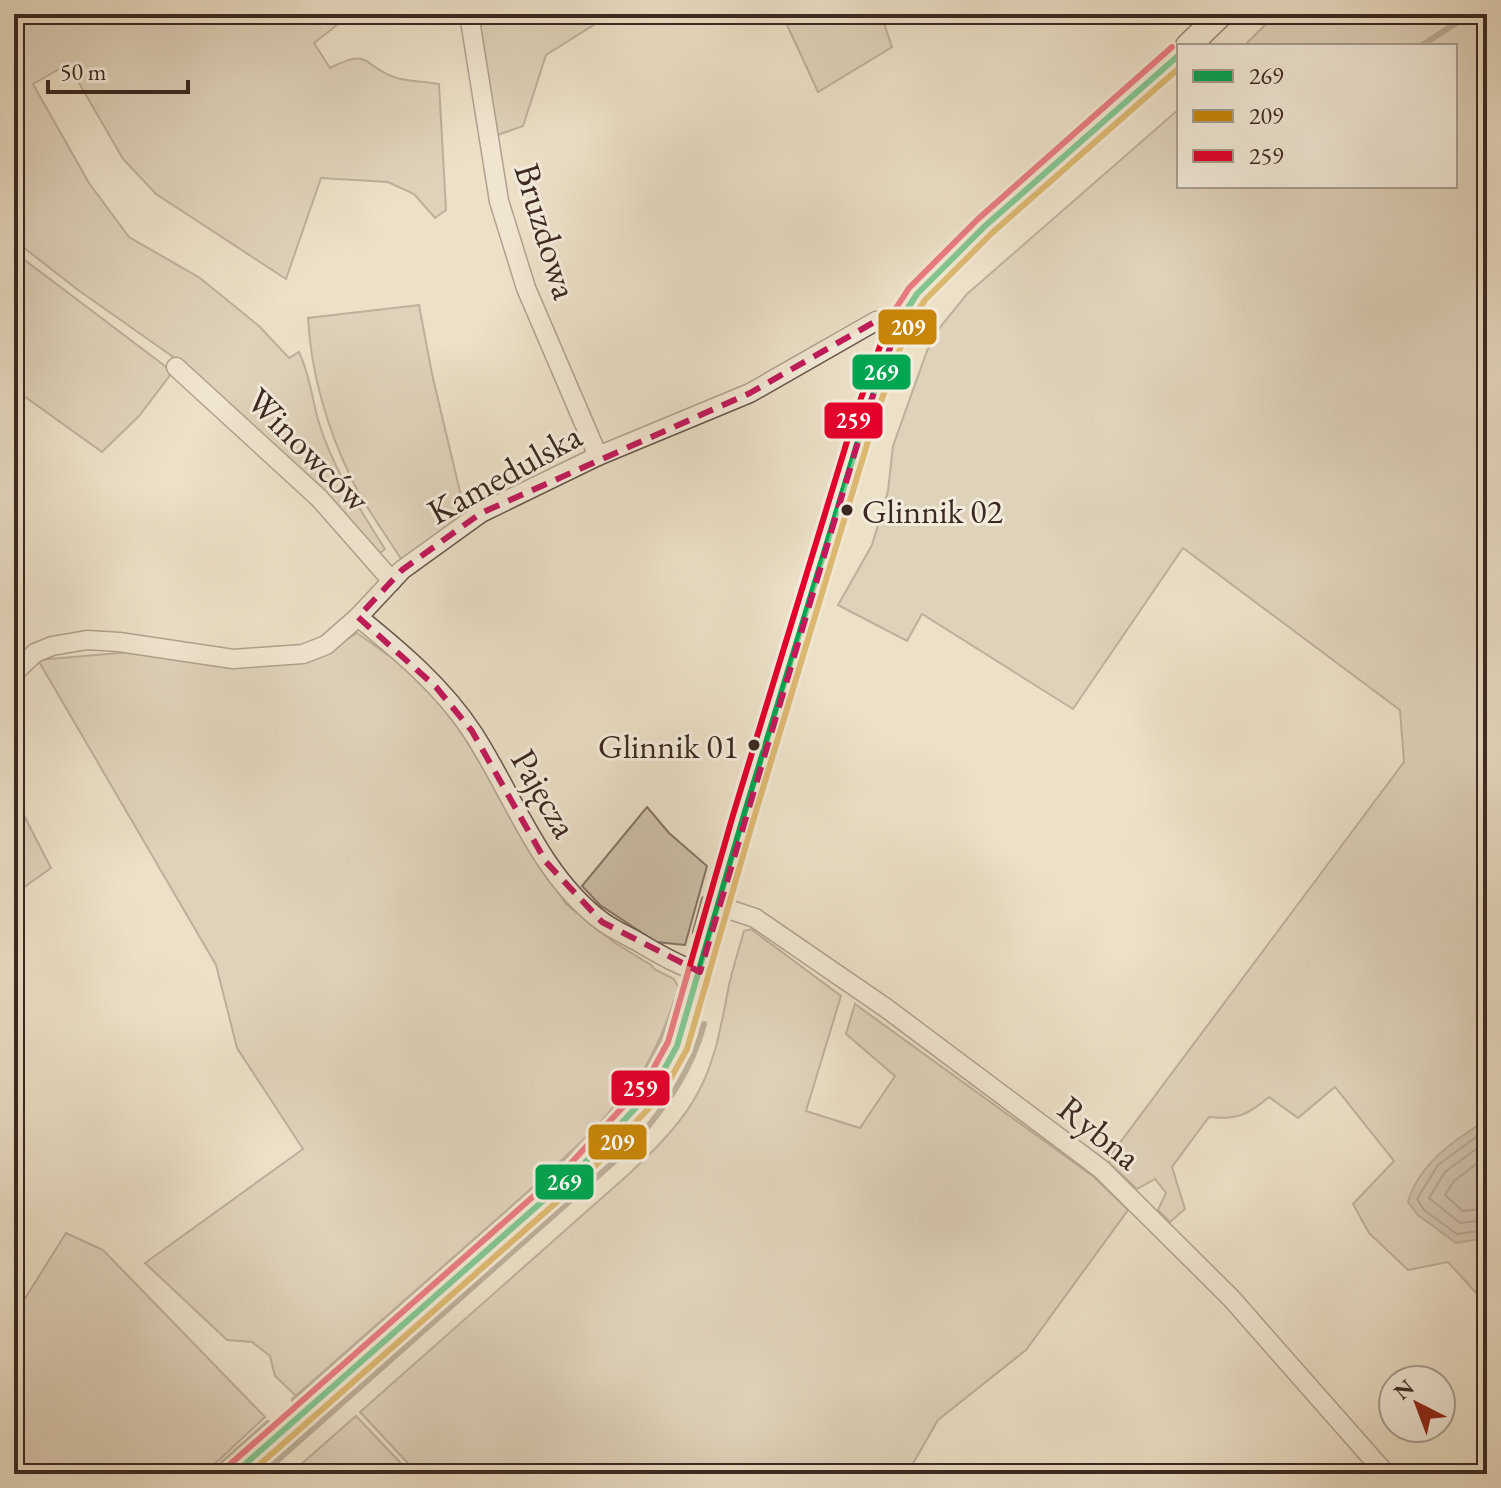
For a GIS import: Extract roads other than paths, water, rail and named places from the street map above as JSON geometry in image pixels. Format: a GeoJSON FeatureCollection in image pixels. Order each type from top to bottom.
{"type":"FeatureCollection","features":[{"type":"Feature","properties":{"kind":"main road"},"geometry":{"type":"LineString","coordinates":[[1190,44],[1221,14]]}},
{"type":"Feature","properties":{"kind":"main road"},"geometry":{"type":"LineString","coordinates":[[234,1474],[578,1170],[654,1088],[677,1046],[870,403],[900,320],[917,294],[985,226],[1177,57]]}},
{"type":"Feature","properties":{"kind":"street","name":"Bruzdowa"},"geometry":{"type":"LineString","coordinates":[[469,14],[499,201],[526,288],[598,456]]}},
{"type":"Feature","properties":{"kind":"street","name":"Kamedulska"},"geometry":{"type":"LineString","coordinates":[[14,673],[35,653],[52,646],[87,640],[233,659],[303,654],[326,645],[358,617],[402,570],[481,513],[598,456],[750,393],[876,321],[900,320]]}},
{"type":"Feature","properties":{"kind":"street","name":"Winowców"},"geometry":{"type":"LineString","coordinates":[[176,367],[319,498],[392,581]]}},
{"type":"Feature","properties":{"kind":"street","name":"Pajęcza"},"geometry":{"type":"LineString","coordinates":[[358,617],[436,687],[472,731],[546,862],[573,893],[602,922],[672,961],[700,972]]}},
{"type":"Feature","properties":{"kind":"street","name":"Rybna"},"geometry":{"type":"LineString","coordinates":[[719,906],[755,918],[886,1008],[1101,1169],[1231,1298],[1386,1474]]}},
{"type":"Feature","properties":{"kind":"water"},"geometry":{"type":"Polygon","coordinates":[[[1487,1120],[1487,1238],[1456,1243],[1418,1215],[1408,1202],[1420,1176],[1439,1154],[1487,1120]]]}},
{"type":"Feature","properties":{"kind":"waterway"},"geometry":{"type":"LineString","coordinates":[[1424,44],[1470,14]]}},
{"type":"Feature","properties":{"kind":"waterway"},"geometry":{"type":"LineString","coordinates":[[695,932],[704,899]]}},
{"type":"Feature","properties":{"kind":"waterway"},"geometry":{"type":"LineString","coordinates":[[618,1110],[652,1058],[676,1001]]}},
{"type":"Feature","properties":{"kind":"waterway"},"geometry":{"type":"LineString","coordinates":[[262,1474],[634,1144],[676,1088],[692,1058],[704,1024]]}},
{"type":"Feature","properties":{"kind":"waterway"},"geometry":{"type":"LineString","coordinates":[[294,1400],[591,1139]]}},
{"type":"Feature","properties":{"kind":"waterway"},"geometry":{"type":"LineString","coordinates":[[211,1474],[268,1423]]}},
{"type":"Feature","properties":{"kind":"place","name":"Glinnik 02"},"geometry":{"type":"Point","coordinates":[847,510]}},
{"type":"Feature","properties":{"kind":"place","name":"Glinnik 01"},"geometry":{"type":"Point","coordinates":[754,745]}}]}
